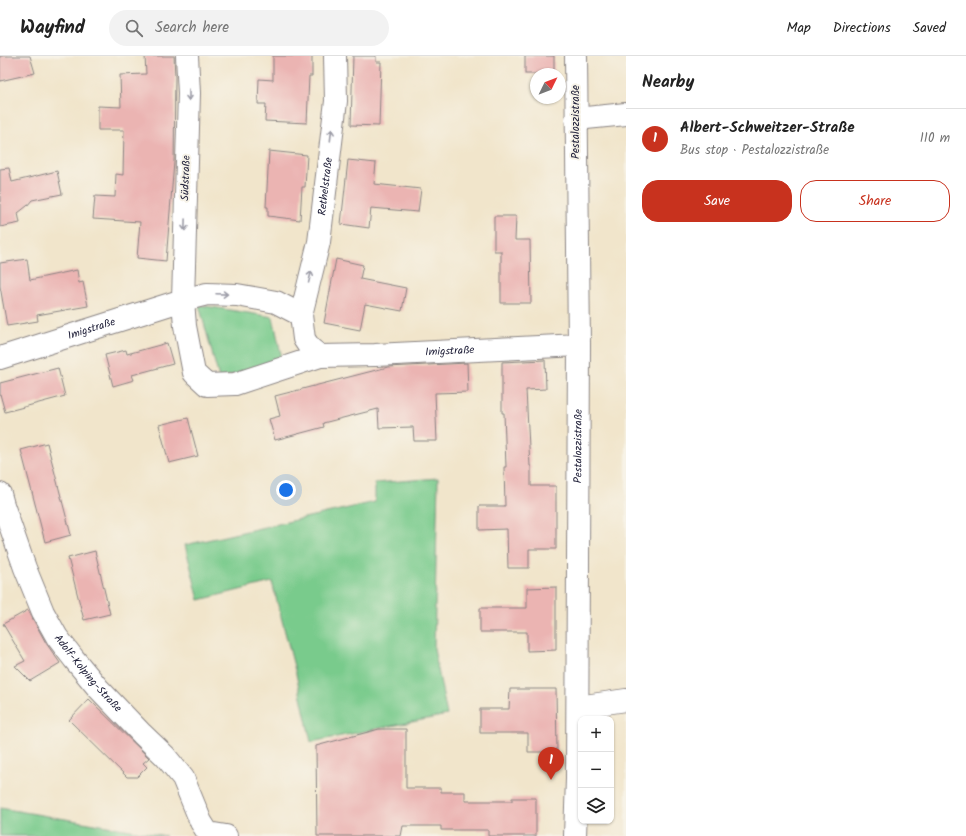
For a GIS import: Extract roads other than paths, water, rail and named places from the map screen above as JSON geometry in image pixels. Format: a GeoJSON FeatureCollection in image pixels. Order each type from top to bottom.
{"type":"FeatureCollection","features":[{"type":"Feature","properties":{"kind":"street","name":"Südstraße"},"geometry":{"type":"LineString","coordinates":[[183,300],[189,93],[187,56]]}},
{"type":"Feature","properties":{"kind":"street","name":"Rethelstraße"},"geometry":{"type":"LineString","coordinates":[[301,315],[319,242],[336,101],[336,56]]}},
{"type":"Feature","properties":{"kind":"street","name":"Pestalozzistraße"},"geometry":{"type":"LineString","coordinates":[[575,836],[578,706],[579,345],[576,56]]}},
{"type":"Feature","properties":{"kind":"street"},"geometry":{"type":"LineString","coordinates":[[576,119],[626,114]]}},
{"type":"Feature","properties":{"kind":"street","name":"Imigstraße"},"geometry":{"type":"LineString","coordinates":[[0,358],[206,294],[237,295],[276,302],[301,315]]}},
{"type":"Feature","properties":{"kind":"street","name":"Imigstraße"},"geometry":{"type":"LineString","coordinates":[[183,300],[184,326],[194,374],[206,384],[235,384],[320,356],[375,355],[579,345]]}},
{"type":"Feature","properties":{"kind":"street"},"geometry":{"type":"LineString","coordinates":[[301,315],[304,339],[310,348],[320,356]]}},
{"type":"Feature","properties":{"kind":"street","name":"Adolf-Kolping-Straße"},"geometry":{"type":"LineString","coordinates":[[0,494],[25,568],[44,612],[57,637],[98,688],[165,756],[183,778],[201,822],[217,835]]}},
{"type":"Feature","properties":{"kind":"street"},"geometry":{"type":"LineString","coordinates":[[578,706],[626,700]]}},
{"type":"Feature","properties":{"kind":"place","name":"Albert-Schweitzer-Straße"},"geometry":{"type":"Point","coordinates":[551,780]}}]}
